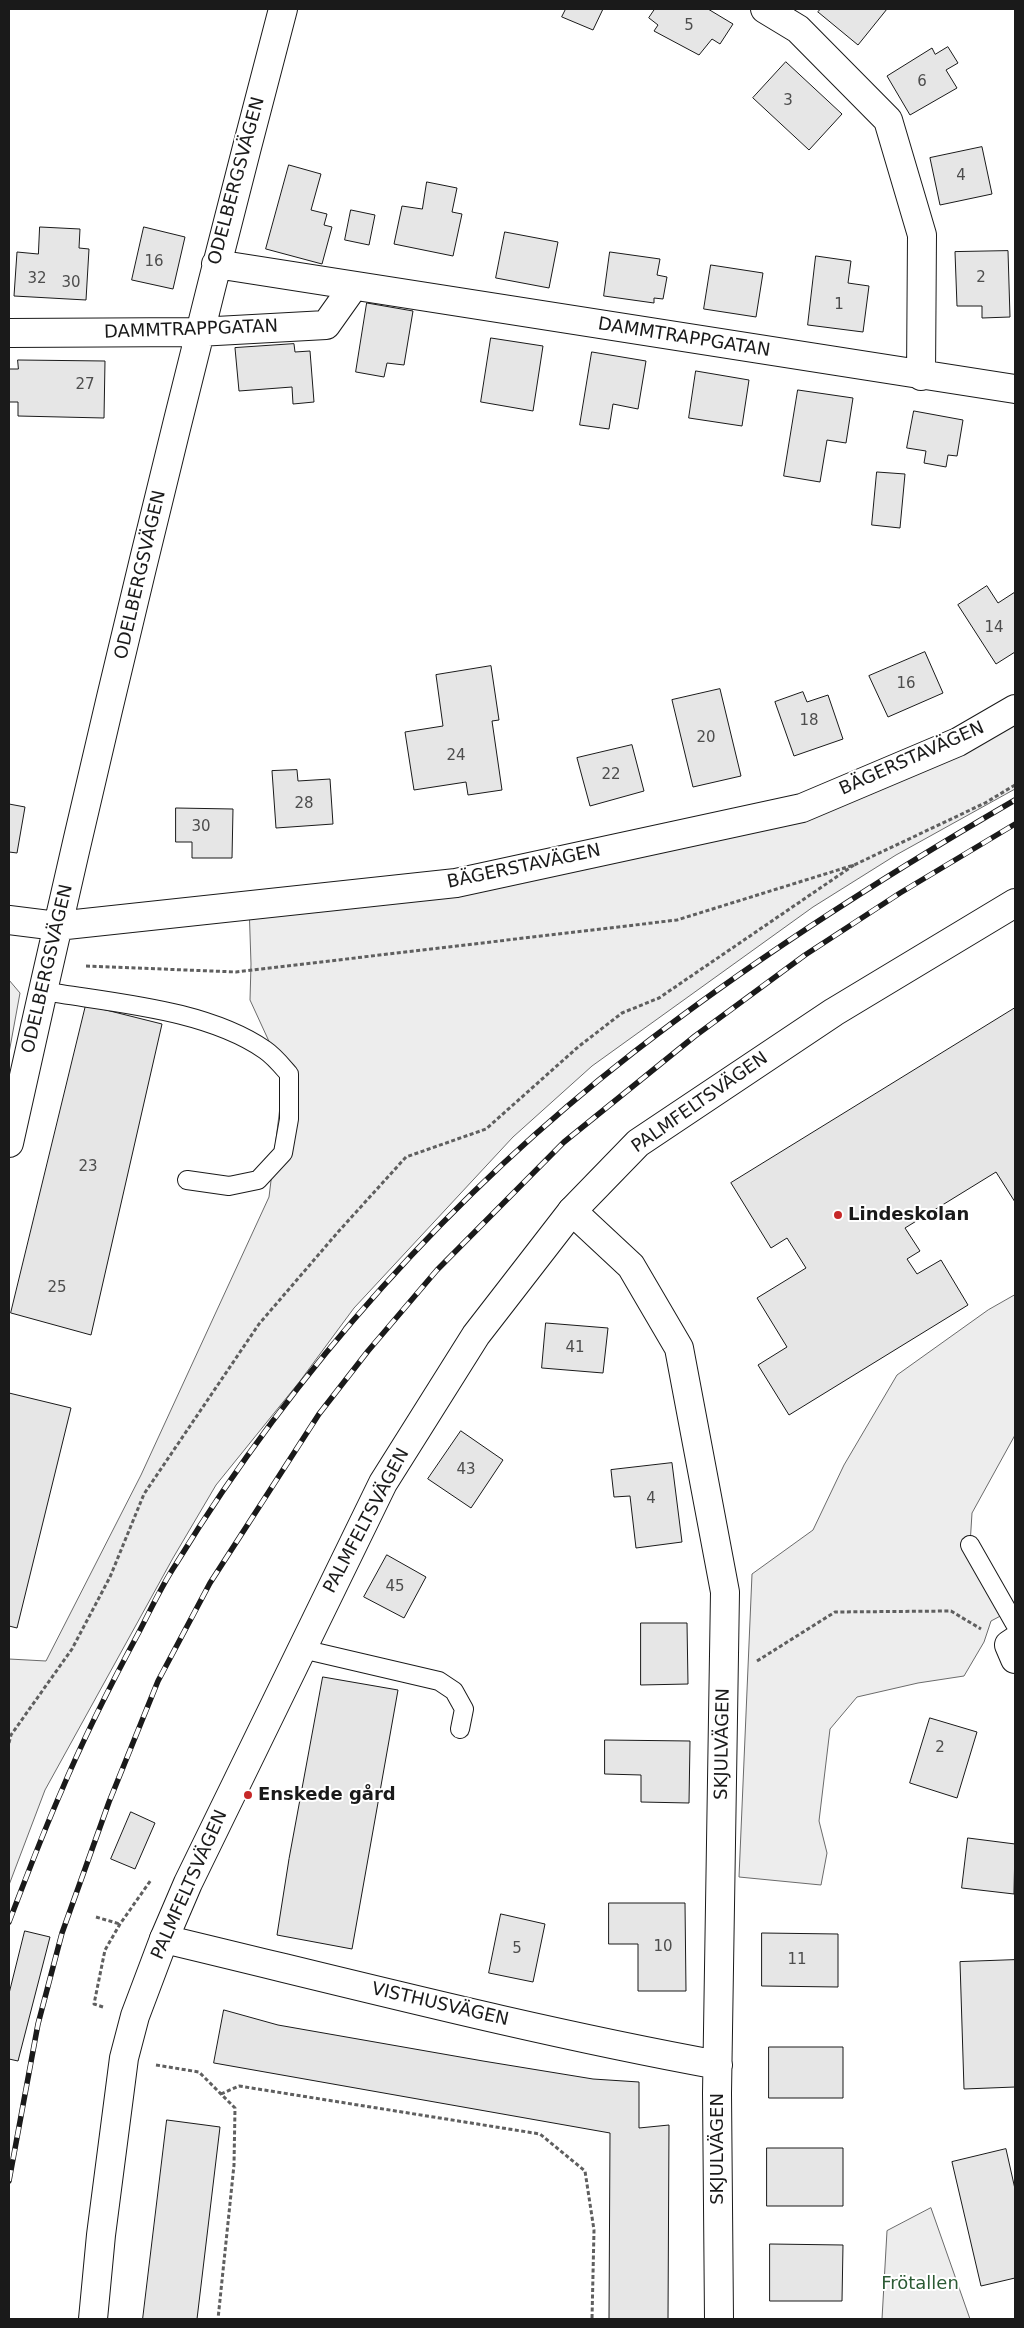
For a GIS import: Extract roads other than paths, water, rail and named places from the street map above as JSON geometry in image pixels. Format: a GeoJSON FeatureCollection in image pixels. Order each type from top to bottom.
{"type":"FeatureCollection","features":[{"type":"Feature","properties":{"kind":"street","name":"ODELBERGSVÄGEN"},"geometry":{"type":"LineString","coordinates":[[9,1143],[57,926],[198,332],[283,9]]}},
{"type":"Feature","properties":{"kind":"street"},"geometry":{"type":"LineString","coordinates":[[764,9],[798,29],[888,120],[922,235],[921,376]]}},
{"type":"Feature","properties":{"kind":"street","name":"DAMMTRAPPGATAN"},"geometry":{"type":"LineString","coordinates":[[216,264],[353,287],[386,289],[921,376],[1015,389]]}},
{"type":"Feature","properties":{"kind":"street","name":"DAMMTRAPPGATAN"},"geometry":{"type":"LineString","coordinates":[[9,333],[198,332],[326,325],[353,287]]}},
{"type":"Feature","properties":{"kind":"street","name":"BÄGERSTAVÄGEN"},"geometry":{"type":"LineString","coordinates":[[9,920],[57,926],[456,883],[802,808],[958,742],[1015,709]]}},
{"type":"Feature","properties":{"kind":"street","name":"PALMFELTSVÄGEN"},"geometry":{"type":"LineString","coordinates":[[93,2319],[101,2235],[124,2058],[135,2016],[164,1939],[188,1883],[383,1483],[476,1335],[572,1211],[638,1142],[834,1012],[1015,903]]}},
{"type":"Feature","properties":{"kind":"street","name":"SKJULVÄGEN"},"geometry":{"type":"LineString","coordinates":[[572,1211],[632,1266],[679,1348],[725,1592],[718,2065],[719,2319]]}},
{"type":"Feature","properties":{"kind":"street","name":"VISTHUSVÄGEN"},"geometry":{"type":"LineString","coordinates":[[164,1939],[284,1969],[637,2050],[718,2065]]}},
{"type":"Feature","properties":{"kind":"lane"},"geometry":{"type":"LineString","coordinates":[[46,978],[184,1015],[239,1034],[266,1051],[289,1074],[289,1120],[283,1153],[258,1180],[229,1186],[186,1180]]}},
{"type":"Feature","properties":{"kind":"lane"},"geometry":{"type":"LineString","coordinates":[[970,1545],[1014,1642]]}},
{"type":"Feature","properties":{"kind":"lane"},"geometry":{"type":"LineString","coordinates":[[302,1648],[439,1681],[454,1690],[464,1709],[460,1729]]}},
{"type":"Feature","properties":{"kind":"railway"},"geometry":{"type":"LineString","coordinates":[[9,1922],[47,1824],[79,1751],[166,1580],[222,1492],[272,1421],[382,1287],[441,1224],[503,1164],[568,1106],[634,1052],[773,951],[917,858],[1015,800]]}},
{"type":"Feature","properties":{"kind":"railway"},"geometry":{"type":"LineString","coordinates":[[9,2181],[38,2024],[62,1933],[109,1802],[158,1681],[210,1583],[319,1414],[368,1351],[437,1270],[564,1142],[695,1036],[805,955],[900,893],[1015,824]]}},
{"type":"Feature","properties":{"kind":"place","name":"Lindeskolan"},"geometry":{"type":"Point","coordinates":[838,1215]}},
{"type":"Feature","properties":{"kind":"place","name":"Enskede gård"},"geometry":{"type":"Point","coordinates":[248,1795]}},
{"type":"Feature","properties":{"kind":"park label","name":"Frötallen"},"geometry":{"type":"Point","coordinates":[920,2284]}}]}
